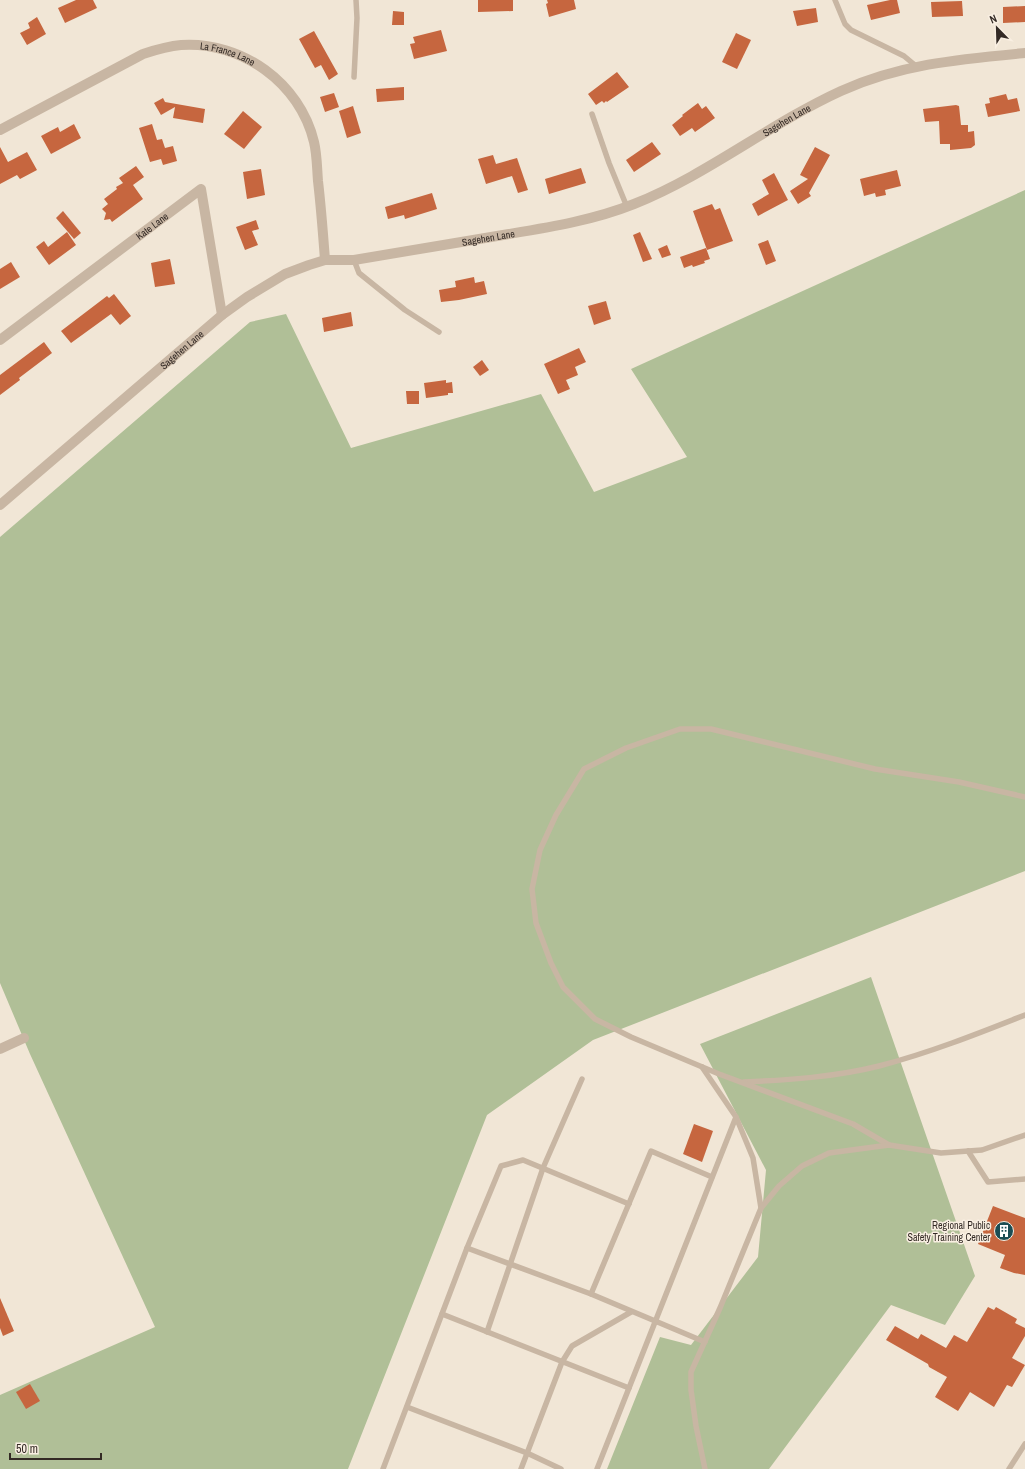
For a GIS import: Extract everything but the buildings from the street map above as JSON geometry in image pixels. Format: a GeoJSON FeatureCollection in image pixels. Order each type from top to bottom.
{"type":"FeatureCollection","features":[{"type":"Feature","properties":{"kind":"street","name":"La France Lane"},"geometry":{"type":"LineString","coordinates":[[0,130],[143,54],[161,48],[193,45],[221,49],[238,54],[265,70],[286,88],[298,104],[308,123],[314,143],[326,260]]}},
{"type":"Feature","properties":{"kind":"street","name":"Sagehen Lane"},"geometry":{"type":"LineString","coordinates":[[0,505],[222,315],[264,285],[285,274],[326,260],[354,260],[548,228],[602,215],[627,207],[691,177],[842,90],[876,77],[916,66],[1025,53]]}},
{"type":"Feature","properties":{"kind":"street","name":"Kate Lane"},"geometry":{"type":"LineString","coordinates":[[0,340],[201,189],[222,315]]}},
{"type":"Feature","properties":{"kind":"street"},"geometry":{"type":"LineString","coordinates":[[0,1049],[24,1038]]}},
{"type":"Feature","properties":{"kind":"lane"},"geometry":{"type":"LineString","coordinates":[[354,77],[357,18],[356,0]]}},
{"type":"Feature","properties":{"kind":"lane"},"geometry":{"type":"LineString","coordinates":[[835,0],[845,24],[851,30],[904,56],[916,66]]}},
{"type":"Feature","properties":{"kind":"lane"},"geometry":{"type":"LineString","coordinates":[[592,114],[608,163],[627,207]]}},
{"type":"Feature","properties":{"kind":"lane"},"geometry":{"type":"LineString","coordinates":[[354,260],[359,273],[405,310],[439,332]]}},
{"type":"Feature","properties":{"kind":"lane"},"geometry":{"type":"LineString","coordinates":[[889,1145],[853,1124],[702,1067],[631,1037],[595,1019],[563,987],[551,963],[536,923],[532,889],[540,850],[559,810],[584,769],[626,748],[680,729],[711,729],[875,768],[959,782],[1025,797]]}},
{"type":"Feature","properties":{"kind":"lane"},"geometry":{"type":"LineString","coordinates":[[742,1083],[815,1078],[879,1066],[954,1043],[1025,1015]]}},
{"type":"Feature","properties":{"kind":"lane"},"geometry":{"type":"LineString","coordinates":[[702,1067],[736,1117],[753,1158],[761,1208]]}},
{"type":"Feature","properties":{"kind":"lane"},"geometry":{"type":"LineString","coordinates":[[487,1332],[543,1168],[582,1079]]}},
{"type":"Feature","properties":{"kind":"lane"},"geometry":{"type":"LineString","coordinates":[[597,1469],[736,1117]]}},
{"type":"Feature","properties":{"kind":"lane"},"geometry":{"type":"LineString","coordinates":[[705,1469],[696,1426],[691,1390],[691,1372],[720,1308],[761,1208],[779,1186],[802,1166],[829,1152],[889,1145],[941,1153],[982,1150],[1025,1135]]}},
{"type":"Feature","properties":{"kind":"lane"},"geometry":{"type":"LineString","coordinates":[[591,1294],[651,1151],[712,1177]]}},
{"type":"Feature","properties":{"kind":"lane"},"geometry":{"type":"LineString","coordinates":[[968,1151],[988,1182],[1025,1179]]}},
{"type":"Feature","properties":{"kind":"lane"},"geometry":{"type":"LineString","coordinates":[[383,1469],[467,1248],[501,1166],[523,1160],[629,1204]]}},
{"type":"Feature","properties":{"kind":"lane"},"geometry":{"type":"LineString","coordinates":[[467,1248],[591,1294],[705,1342]]}},
{"type":"Feature","properties":{"kind":"lane"},"geometry":{"type":"LineString","coordinates":[[521,1469],[562,1362],[572,1346],[631,1312]]}},
{"type":"Feature","properties":{"kind":"lane"},"geometry":{"type":"LineString","coordinates":[[442,1314],[629,1388]]}},
{"type":"Feature","properties":{"kind":"lane"},"geometry":{"type":"LineString","coordinates":[[406,1407],[527,1453],[561,1469]]}},
{"type":"Feature","properties":{"kind":"lane"},"geometry":{"type":"LineString","coordinates":[[1009,1469],[1025,1444]]}},
{"type":"Feature","properties":{"kind":"green space"},"geometry":{"type":"Polygon","coordinates":[[[1025,190],[1025,871],[593,1040],[487,1115],[348,1469],[0,1469],[0,1395],[155,1327],[30,1054],[0,983],[0,537],[250,322],[286,314],[351,448],[541,394],[594,492],[687,457],[631,369],[1025,190]]]}},
{"type":"Feature","properties":{"kind":"green space"},"geometry":{"type":"Polygon","coordinates":[[[871,977],[975,1276],[945,1325],[891,1305],[769,1469],[607,1469],[660,1337],[691,1345],[758,1257],[766,1170],[700,1044],[871,977]]]}},
{"type":"Feature","properties":{"kind":"place","name":"Regional Public Safety Training Center"},"geometry":{"type":"Point","coordinates":[1004,1231]}}]}
